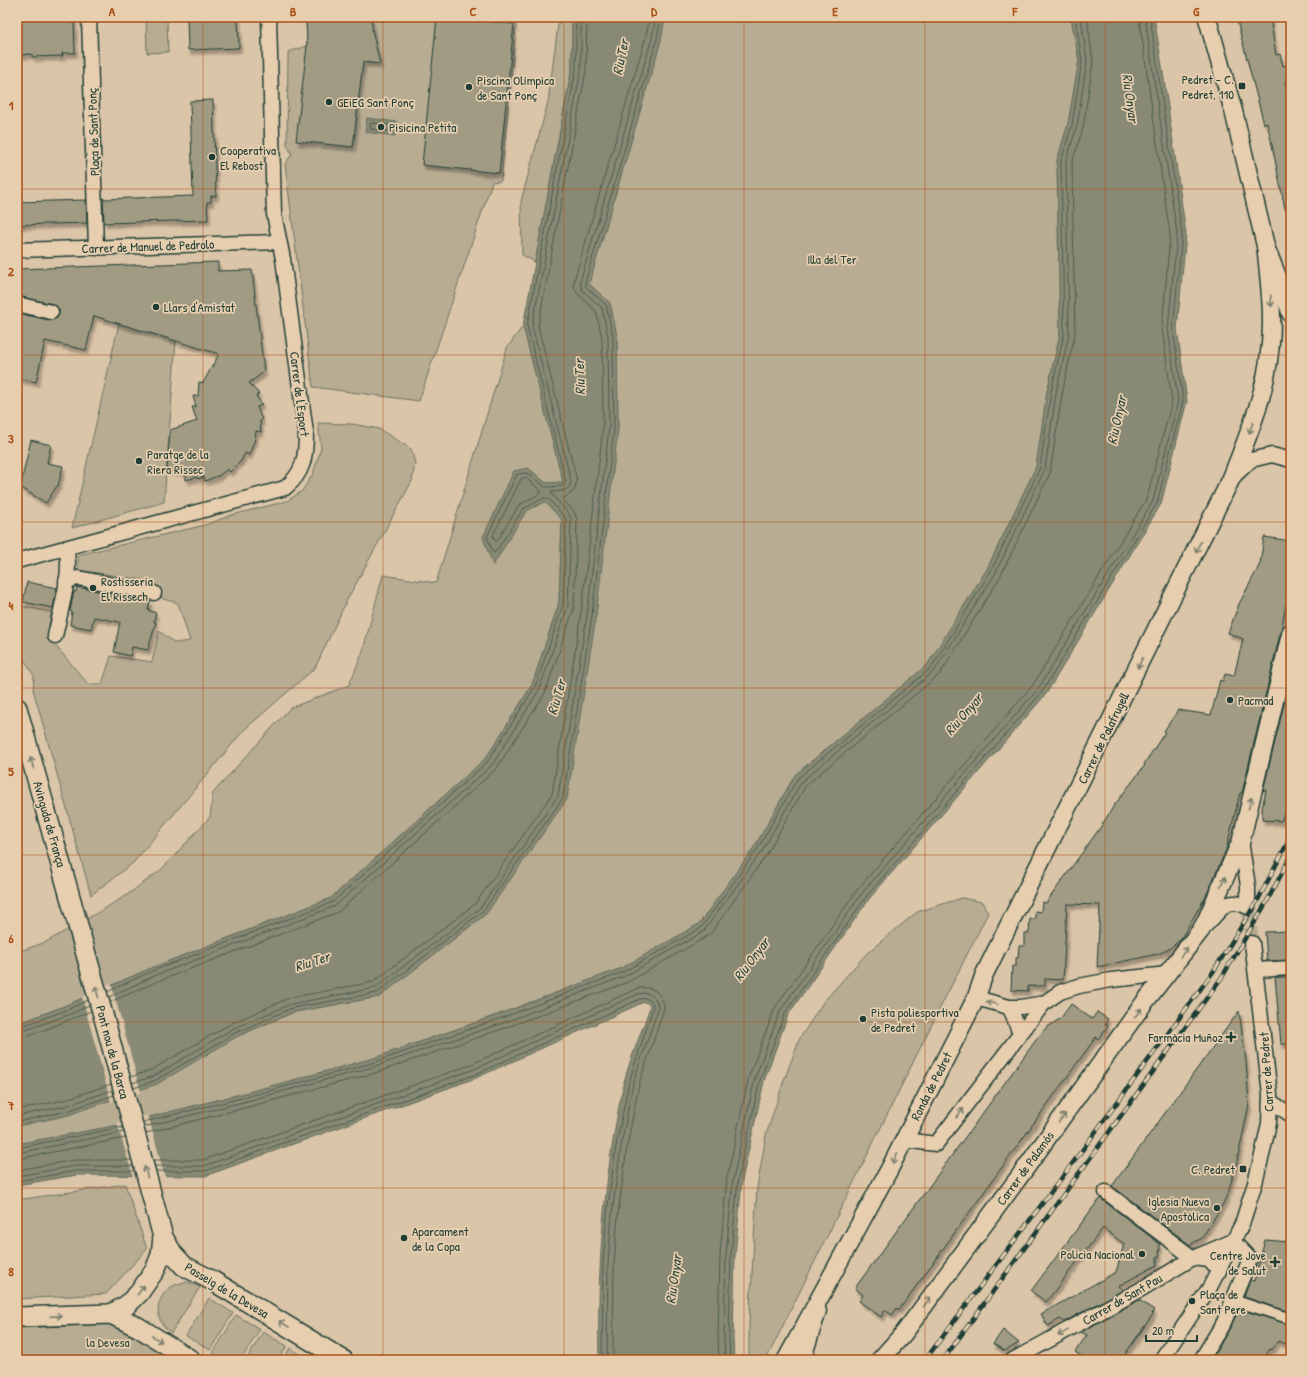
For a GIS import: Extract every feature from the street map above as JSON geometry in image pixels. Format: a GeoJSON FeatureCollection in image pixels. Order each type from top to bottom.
{"type":"FeatureCollection","features":[{"type":"Feature","properties":{"kind":"main road","name":"Avinguda de França"},"geometry":{"type":"LineString","coordinates":[[17,708],[69,894]]}},
{"type":"Feature","properties":{"kind":"main road","name":"Pont nou de la Barca"},"geometry":{"type":"LineString","coordinates":[[69,894],[163,1237]]}},
{"type":"Feature","properties":{"kind":"main road"},"geometry":{"type":"LineString","coordinates":[[17,1317],[111,1314],[127,1305],[139,1293],[155,1270],[161,1255],[163,1237]]}},
{"type":"Feature","properties":{"kind":"main road","name":"Passeig de la Devesa"},"geometry":{"type":"LineString","coordinates":[[163,1237],[173,1254],[184,1266],[213,1281],[343,1360]]}},
{"type":"Feature","properties":{"kind":"main road"},"geometry":{"type":"LineString","coordinates":[[111,1314],[138,1327],[191,1360]]}},
{"type":"Feature","properties":{"kind":"street","name":"Plaça de Sant Ponç"},"geometry":{"type":"LineString","coordinates":[[89,17],[96,248]]}},
{"type":"Feature","properties":{"kind":"street","name":"Carrer de l'Esport"},"geometry":{"type":"LineString","coordinates":[[17,561],[285,488],[293,481],[303,464],[306,433],[274,214],[269,17]]}},
{"type":"Feature","properties":{"kind":"street"},"geometry":{"type":"LineString","coordinates":[[1207,17],[1234,113],[1266,248],[1291,314]]}},
{"type":"Feature","properties":{"kind":"street","name":"Carrer de Manuel de Pedrolo"},"geometry":{"type":"LineString","coordinates":[[17,250],[279,242]]}},
{"type":"Feature","properties":{"kind":"street","name":"Carrer de Palafrugell"},"geometry":{"type":"LineString","coordinates":[[976,998],[984,975],[1231,479],[1255,417],[1268,366],[1271,332],[1271,302],[1266,248]]}},
{"type":"Feature","properties":{"kind":"street"},"geometry":{"type":"LineString","coordinates":[[17,304],[51,312]]}},
{"type":"Feature","properties":{"kind":"street","name":"Carrer de Palafrugell"},"geometry":{"type":"LineString","coordinates":[[1231,479],[1250,460],[1272,455],[1291,460]]}},
{"type":"Feature","properties":{"kind":"street"},"geometry":{"type":"LineString","coordinates":[[55,636],[66,581],[68,555],[66,548]]}},
{"type":"Feature","properties":{"kind":"street"},"geometry":{"type":"LineString","coordinates":[[66,581],[78,578],[154,593]]}},
{"type":"Feature","properties":{"kind":"street","name":"Carrer de Palamós"},"geometry":{"type":"LineString","coordinates":[[880,1360],[904,1333],[1144,1004],[1201,930],[1241,841],[1291,632]]}},
{"type":"Feature","properties":{"kind":"street"},"geometry":{"type":"LineString","coordinates":[[1201,930],[1224,905],[1233,902],[1240,903],[1248,907],[1248,886],[1241,841]]}},
{"type":"Feature","properties":{"kind":"street","name":"Carrer de Pedret"},"geometry":{"type":"LineString","coordinates":[[1233,1241],[1242,1224],[1255,1183],[1269,1123],[1270,1101],[1268,1067],[1252,942]]}},
{"type":"Feature","properties":{"kind":"street"},"geometry":{"type":"LineString","coordinates":[[1256,970],[1291,968]]}},
{"type":"Feature","properties":{"kind":"street"},"geometry":{"type":"LineString","coordinates":[[1020,1034],[1044,1003],[1060,992],[1078,986],[1111,980],[1168,974]]}},
{"type":"Feature","properties":{"kind":"street"},"geometry":{"type":"LineString","coordinates":[[976,998],[1009,1007],[1021,1007],[1044,1003]]}},
{"type":"Feature","properties":{"kind":"street","name":"Ronda de Pedret"},"geometry":{"type":"LineString","coordinates":[[786,1360],[833,1275],[904,1140],[976,998]]}},
{"type":"Feature","properties":{"kind":"street"},"geometry":{"type":"LineString","coordinates":[[1009,1007],[1020,1034]]}},
{"type":"Feature","properties":{"kind":"street","name":"Ronda de Pedret"},"geometry":{"type":"LineString","coordinates":[[904,1140],[936,1144],[1020,1034]]}},
{"type":"Feature","properties":{"kind":"street"},"geometry":{"type":"LineString","coordinates":[[1270,1101],[1291,1115]]}},
{"type":"Feature","properties":{"kind":"street"},"geometry":{"type":"LineString","coordinates":[[1106,1192],[1193,1258],[1209,1260],[1219,1271]]}},
{"type":"Feature","properties":{"kind":"street"},"geometry":{"type":"LineString","coordinates":[[1161,1360],[1219,1271],[1233,1241],[1250,1259],[1224,1322],[1201,1360]]}},
{"type":"Feature","properties":{"kind":"street","name":"Carrer de Sant Pau"},"geometry":{"type":"LineString","coordinates":[[1013,1360],[1193,1258],[1233,1241]]}},
{"type":"Feature","properties":{"kind":"street","name":"Ronda de Pedret"},"geometry":{"type":"LineString","coordinates":[[805,1360],[812,1330],[833,1275]]}},
{"type":"Feature","properties":{"kind":"street"},"geometry":{"type":"LineString","coordinates":[[1233,1300],[1291,1319]]}},
{"type":"Feature","properties":{"kind":"green space"},"geometry":{"type":"Polygon","coordinates":[[[146,17],[167,17],[168,52],[147,53],[146,17]]]}},
{"type":"Feature","properties":{"kind":"green space"},"geometry":{"type":"Polygon","coordinates":[[[306,17],[517,17],[501,181],[492,182],[419,401],[313,387],[285,164],[292,154],[287,145],[288,52],[307,46],[306,17]]]}},
{"type":"Feature","properties":{"kind":"green space"},"geometry":{"type":"Polygon","coordinates":[[[559,17],[572,17],[572,68],[535,262],[522,255],[521,201],[548,102],[559,17]]]}},
{"type":"Feature","properties":{"kind":"green space","name":"Illa del Ter"},"geometry":{"type":"Polygon","coordinates":[[[665,17],[1071,17],[1079,60],[1068,124],[1057,161],[1060,334],[1047,392],[1036,467],[987,569],[928,665],[795,775],[755,846],[699,924],[622,968],[497,1015],[371,1059],[114,1126],[17,1144],[17,1126],[68,1115],[238,1036],[294,1012],[379,997],[486,914],[618,429],[617,336],[610,303],[589,284],[661,40],[665,17]]]}},
{"type":"Feature","properties":{"kind":"green space"},"geometry":{"type":"Polygon","coordinates":[[[119,323],[176,341],[164,502],[72,528],[119,323]]]}},
{"type":"Feature","properties":{"kind":"green space"},"geometry":{"type":"Polygon","coordinates":[[[523,326],[563,482],[546,483],[528,468],[483,537],[493,565],[526,511],[545,501],[562,520],[559,603],[532,685],[486,758],[331,898],[151,968],[67,1005],[17,1024],[17,952],[46,942],[97,913],[127,895],[162,869],[210,817],[213,793],[290,708],[349,685],[362,654],[383,575],[436,583],[507,348],[523,326]]]}},
{"type":"Feature","properties":{"kind":"green space"},"geometry":{"type":"Polygon","coordinates":[[[318,423],[352,424],[379,429],[411,449],[415,463],[412,481],[347,600],[315,668],[244,730],[133,863],[91,895],[33,689],[34,676],[23,658],[17,636],[17,605],[51,612],[48,633],[55,645],[88,684],[102,684],[111,656],[152,662],[159,631],[175,643],[190,641],[178,603],[163,599],[151,581],[78,570],[78,555],[205,525],[232,515],[287,501],[302,491],[313,474],[321,448],[318,423]]]}},
{"type":"Feature","properties":{"kind":"green space"},"geometry":{"type":"Polygon","coordinates":[[[962,898],[982,902],[988,913],[766,1360],[749,1360],[749,1325],[757,1188],[766,1135],[784,1080],[800,1038],[824,1001],[868,952],[917,912],[962,898]]]}},
{"type":"Feature","properties":{"kind":"green space"},"geometry":{"type":"Polygon","coordinates":[[[125,1184],[147,1249],[106,1294],[17,1299],[17,1200],[125,1184]]]}},
{"type":"Feature","properties":{"kind":"green space"},"geometry":{"type":"Polygon","coordinates":[[[187,1282],[200,1287],[171,1333],[159,1318],[158,1310],[160,1302],[163,1295],[169,1288],[177,1284],[187,1282]]]}},
{"type":"Feature","properties":{"kind":"green space"},"geometry":{"type":"Polygon","coordinates":[[[209,1298],[233,1313],[210,1350],[186,1336],[209,1298]]]}},
{"type":"Feature","properties":{"kind":"green space"},"geometry":{"type":"Polygon","coordinates":[[[236,1315],[260,1329],[241,1360],[226,1360],[213,1353],[236,1315]]]}},
{"type":"Feature","properties":{"kind":"green space","name":"la Devesa"},"geometry":{"type":"Polygon","coordinates":[[[116,1324],[173,1360],[17,1360],[17,1328],[116,1324]]]}},
{"type":"Feature","properties":{"kind":"green space"},"geometry":{"type":"Polygon","coordinates":[[[263,1332],[287,1346],[278,1360],[246,1360],[263,1332]]]}},
{"type":"Feature","properties":{"kind":"green space"},"geometry":{"type":"Polygon","coordinates":[[[290,1348],[309,1360],[283,1360],[290,1348]]]}},
{"type":"Feature","properties":{"kind":"water","name":"Riu Ter"},"geometry":{"type":"Polygon","coordinates":[[[572,17],[665,17],[661,40],[589,284],[610,303],[617,336],[618,429],[596,616],[567,799],[486,914],[379,997],[294,1012],[238,1036],[157,1084],[68,1115],[17,1126],[17,1024],[67,1005],[151,968],[331,898],[486,758],[532,685],[559,603],[562,520],[545,502],[526,511],[493,565],[483,537],[514,471],[528,468],[546,483],[563,482],[523,326],[572,68],[572,17]]]}},
{"type":"Feature","properties":{"kind":"water","name":"Riu Onyar"},"geometry":{"type":"Polygon","coordinates":[[[1071,17],[1154,17],[1186,234],[1177,329],[1187,401],[1161,504],[1046,694],[869,899],[788,1015],[764,1081],[742,1180],[735,1255],[733,1337],[734,1360],[599,1360],[599,1290],[603,1220],[611,1151],[624,1082],[650,1007],[648,1003],[644,1002],[476,1078],[205,1176],[77,1175],[17,1185],[17,1144],[114,1126],[371,1059],[497,1015],[622,968],[699,924],[755,846],[795,775],[927,665],[987,569],[1036,467],[1047,392],[1060,334],[1057,161],[1068,124],[1079,60],[1071,17]]]}},
{"type":"Feature","properties":{"kind":"water","name":"Pisicina Petita"},"geometry":{"type":"Polygon","coordinates":[[[367,118],[397,122],[395,136],[365,132],[367,118]]]}},
{"type":"Feature","properties":{"kind":"pier"},"geometry":{"type":"Polygon","coordinates":[[[111,983],[141,1092],[111,1102],[82,997],[111,983]]]}},
{"type":"Feature","properties":{"kind":"pier"},"geometry":{"type":"Polygon","coordinates":[[[148,1115],[165,1177],[133,1177],[117,1123],[148,1115]]]}},
{"type":"Feature","properties":{"kind":"building"},"geometry":{"type":"Polygon","coordinates":[[[17,17],[74,17],[75,53],[62,53],[63,56],[32,57],[32,54],[17,55],[17,17]]]}},
{"type":"Feature","properties":{"kind":"building"},"geometry":{"type":"Polygon","coordinates":[[[187,17],[238,17],[239,48],[188,50],[187,17]]]}},
{"type":"Feature","properties":{"kind":"building","name":"GEiEG Sant Ponç"},"geometry":{"type":"Polygon","coordinates":[[[306,17],[371,17],[373,34],[380,64],[363,62],[353,147],[296,141],[307,46],[306,17]]]}},
{"type":"Feature","properties":{"kind":"building","name":"Piscina Olímpica de Sant Ponç"},"geometry":{"type":"Polygon","coordinates":[[[437,17],[514,24],[499,173],[422,165],[437,17]]]}},
{"type":"Feature","properties":{"kind":"building"},"geometry":{"type":"Polygon","coordinates":[[[1236,17],[1270,17],[1276,55],[1280,54],[1283,66],[1291,64],[1291,79],[1285,81],[1291,102],[1291,105],[1287,106],[1291,120],[1291,208],[1285,209],[1267,123],[1264,124],[1236,17]]]}},
{"type":"Feature","properties":{"kind":"building"},"geometry":{"type":"Polygon","coordinates":[[[213,100],[216,196],[211,196],[211,202],[207,202],[208,220],[104,223],[103,199],[193,196],[190,101],[213,100]]]}},
{"type":"Feature","properties":{"kind":"building"},"geometry":{"type":"Polygon","coordinates":[[[86,200],[87,223],[17,225],[17,202],[86,200]]]}},
{"type":"Feature","properties":{"kind":"building"},"geometry":{"type":"Polygon","coordinates":[[[218,262],[218,271],[252,270],[264,372],[249,383],[259,394],[256,396],[262,405],[257,407],[262,420],[260,421],[261,432],[256,431],[255,439],[249,455],[245,453],[241,461],[230,472],[227,469],[220,475],[205,481],[204,477],[186,480],[186,475],[183,475],[184,472],[167,470],[170,430],[197,421],[192,407],[196,407],[193,396],[198,396],[199,382],[203,383],[219,354],[94,316],[86,350],[45,341],[36,382],[17,378],[17,313],[49,320],[57,318],[59,309],[53,304],[17,296],[17,269],[218,262]]]}},
{"type":"Feature","properties":{"kind":"building"},"geometry":{"type":"Polygon","coordinates":[[[31,440],[51,445],[47,463],[63,466],[58,486],[46,503],[20,487],[31,440]]]}},
{"type":"Feature","properties":{"kind":"building"},"geometry":{"type":"Polygon","coordinates":[[[1264,537],[1291,541],[1291,563],[1288,595],[1242,793],[1240,793],[1226,850],[1206,896],[1180,940],[1169,949],[1158,954],[1097,967],[1100,905],[1067,904],[1063,980],[1045,979],[1045,986],[1028,986],[1028,991],[1011,990],[1012,966],[1016,966],[1019,946],[1024,946],[1024,933],[1029,933],[1030,919],[1035,919],[1035,911],[1041,912],[1042,902],[1046,903],[1102,825],[1113,807],[1145,765],[1144,764],[1178,710],[1211,715],[1220,680],[1223,681],[1225,674],[1234,676],[1243,639],[1228,633],[1239,604],[1260,564],[1264,537]]]}},
{"type":"Feature","properties":{"kind":"building"},"geometry":{"type":"Polygon","coordinates":[[[27,582],[57,588],[53,608],[23,602],[27,582]]]}},
{"type":"Feature","properties":{"kind":"building"},"geometry":{"type":"Polygon","coordinates":[[[77,587],[150,601],[148,610],[156,613],[154,622],[156,622],[148,650],[132,647],[130,656],[114,652],[120,622],[94,617],[91,629],[70,625],[72,612],[70,611],[74,591],[76,592],[77,587]]]}},
{"type":"Feature","properties":{"kind":"building"},"geometry":{"type":"Polygon","coordinates":[[[1291,675],[1291,807],[1287,807],[1281,821],[1262,820],[1262,808],[1266,790],[1263,791],[1291,675]]]}},
{"type":"Feature","properties":{"kind":"building"},"geometry":{"type":"Polygon","coordinates":[[[1291,931],[1291,960],[1267,961],[1265,932],[1291,931]]]}},
{"type":"Feature","properties":{"kind":"building"},"geometry":{"type":"Polygon","coordinates":[[[1275,977],[1291,977],[1291,1044],[1281,1044],[1275,977]]]}},
{"type":"Feature","properties":{"kind":"building"},"geometry":{"type":"Polygon","coordinates":[[[1071,1004],[1092,1019],[1097,1012],[1108,1019],[1105,1024],[1108,1026],[1098,1039],[1096,1037],[899,1310],[897,1308],[892,1315],[885,1310],[881,1317],[859,1301],[863,1295],[855,1288],[1039,1036],[1046,1028],[1061,1018],[1071,1004]]]}},
{"type":"Feature","properties":{"kind":"building"},"geometry":{"type":"Polygon","coordinates":[[[1239,1011],[1246,1061],[1249,1104],[1244,1129],[1229,1190],[1223,1204],[1202,1238],[1190,1245],[1112,1186],[1239,1011]]]}},
{"type":"Feature","properties":{"kind":"building"},"geometry":{"type":"Polygon","coordinates":[[[1100,1198],[1160,1244],[1157,1265],[1118,1286],[1123,1290],[1064,1322],[1060,1319],[1048,1326],[1041,1314],[1116,1272],[1124,1244],[1103,1228],[1046,1302],[1031,1291],[1100,1198]]]}},
{"type":"Feature","properties":{"kind":"building","name":"Centre Jove de Salut"},"geometry":{"type":"Polygon","coordinates":[[[1265,1240],[1291,1242],[1291,1312],[1244,1297],[1250,1280],[1254,1281],[1265,1240]]]}},
{"type":"Feature","properties":{"kind":"building"},"geometry":{"type":"Polygon","coordinates":[[[1139,1300],[1154,1310],[1152,1313],[1153,1314],[1121,1360],[1087,1360],[1075,1352],[1087,1335],[1081,1332],[1139,1300]]]}},
{"type":"Feature","properties":{"kind":"building"},"geometry":{"type":"Polygon","coordinates":[[[1239,1309],[1291,1325],[1291,1347],[1278,1341],[1272,1350],[1270,1349],[1263,1360],[1211,1360],[1239,1309]]]}},
{"type":"Feature","properties":{"kind":"building"},"geometry":{"type":"Polygon","coordinates":[[[1003,1330],[1019,1343],[1005,1351],[993,1344],[1003,1330]]]}},
{"type":"Feature","properties":{"kind":"tunnel"},"geometry":{"type":"LineString","coordinates":[[1248,907],[1252,943]]}},
{"type":"Feature","properties":{"kind":"railway"},"geometry":{"type":"LineString","coordinates":[[925,1360],[1213,972],[1259,898],[1291,836]]}},
{"type":"Feature","properties":{"kind":"railway"},"geometry":{"type":"LineString","coordinates":[[943,1360],[1222,977],[1266,903],[1291,856]]}},
{"type":"Feature","properties":{"kind":"place","name":"Pedret - C. Pedret, 110"},"geometry":{"type":"Point","coordinates":[1242,86]}},
{"type":"Feature","properties":{"kind":"place","name":"Piscina Olímpica de Sant Ponç"},"geometry":{"type":"Point","coordinates":[469,87]}},
{"type":"Feature","properties":{"kind":"place","name":"GEiEG Sant Ponç"},"geometry":{"type":"Point","coordinates":[329,102]}},
{"type":"Feature","properties":{"kind":"place","name":"Pisicina Petita"},"geometry":{"type":"Point","coordinates":[381,127]}},
{"type":"Feature","properties":{"kind":"place","name":"Cooperativa El Rebost"},"geometry":{"type":"Point","coordinates":[212,157]}},
{"type":"Feature","properties":{"kind":"place","name":"Llars d'Amistat"},"geometry":{"type":"Point","coordinates":[156,307]}},
{"type":"Feature","properties":{"kind":"place","name":"Paratge de la Riera Rissec"},"geometry":{"type":"Point","coordinates":[139,461]}},
{"type":"Feature","properties":{"kind":"place","name":"Rostisseria El Rissech"},"geometry":{"type":"Point","coordinates":[93,588]}},
{"type":"Feature","properties":{"kind":"place","name":"Pacmad"},"geometry":{"type":"Point","coordinates":[1230,700]}},
{"type":"Feature","properties":{"kind":"place","name":"Pista poliesportiva de Pedret"},"geometry":{"type":"Point","coordinates":[863,1019]}},
{"type":"Feature","properties":{"kind":"place","name":"Farmàcia Muñoz"},"geometry":{"type":"Point","coordinates":[1231,1037]}},
{"type":"Feature","properties":{"kind":"place","name":"C. Pedret"},"geometry":{"type":"Point","coordinates":[1243,1169]}},
{"type":"Feature","properties":{"kind":"place","name":"Iglesia Nueva Apostólica"},"geometry":{"type":"Point","coordinates":[1217,1208]}},
{"type":"Feature","properties":{"kind":"place","name":"Aparcament de la Copa"},"geometry":{"type":"Point","coordinates":[404,1238]}},
{"type":"Feature","properties":{"kind":"place","name":"Policia Nacional"},"geometry":{"type":"Point","coordinates":[1142,1254]}},
{"type":"Feature","properties":{"kind":"place","name":"Centre Jove de Salut"},"geometry":{"type":"Point","coordinates":[1275,1262]}},
{"type":"Feature","properties":{"kind":"place","name":"Plaça de Sant Pere"},"geometry":{"type":"Point","coordinates":[1192,1301]}}]}
